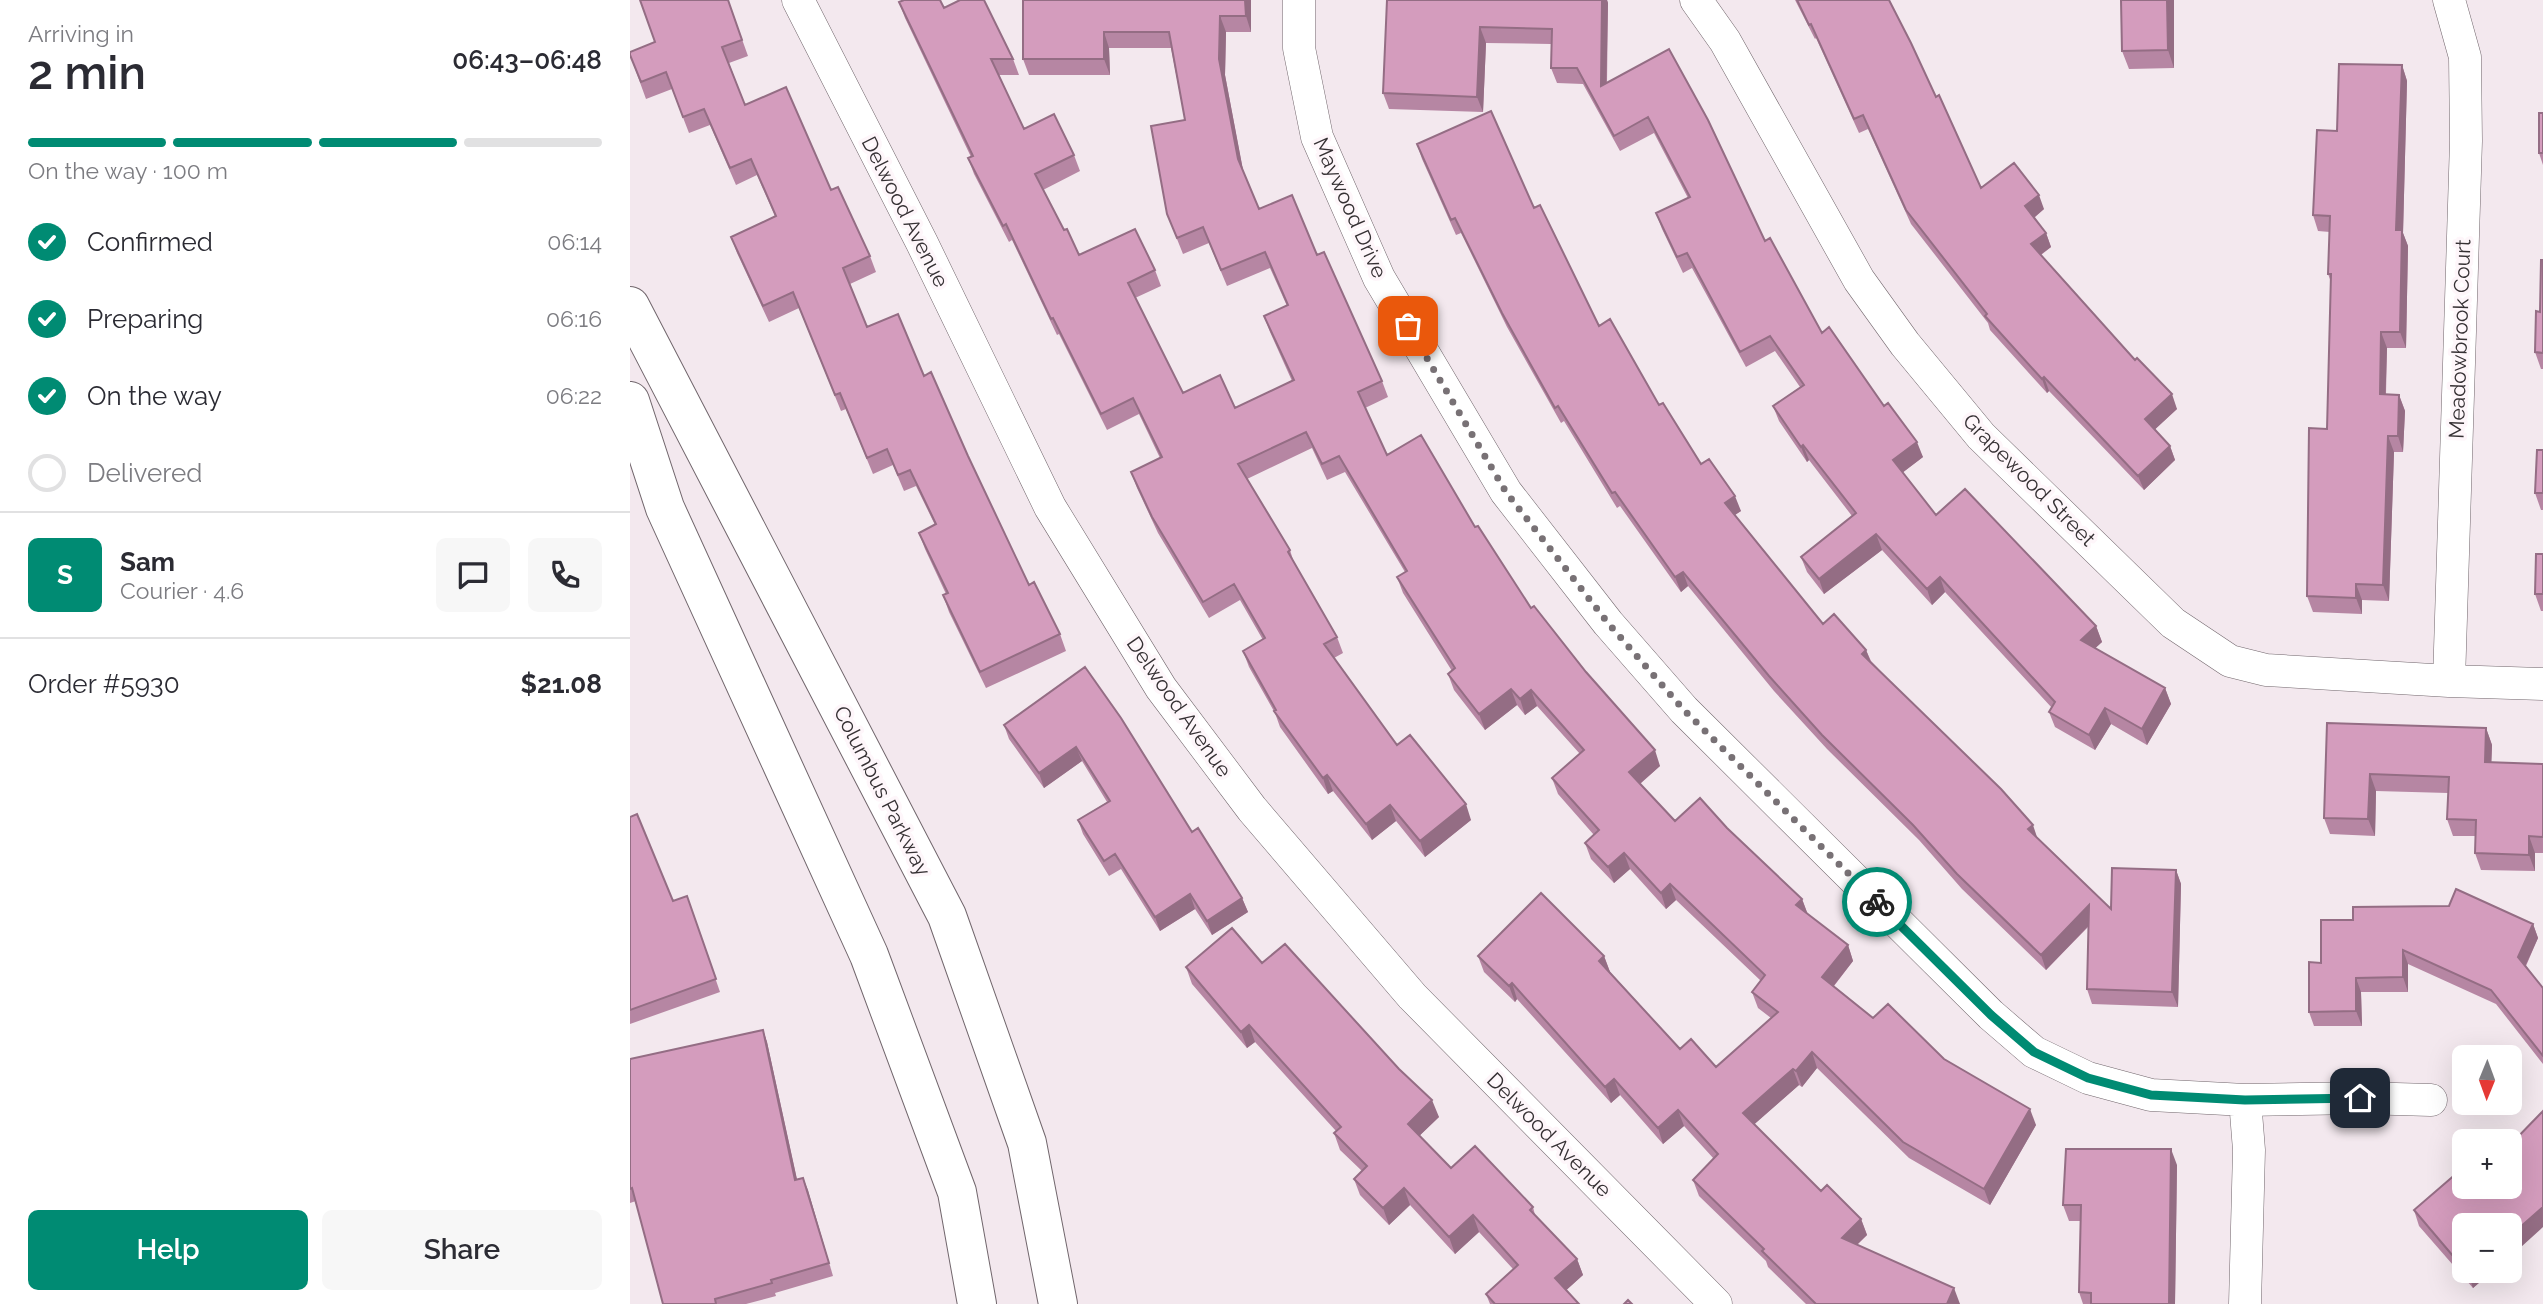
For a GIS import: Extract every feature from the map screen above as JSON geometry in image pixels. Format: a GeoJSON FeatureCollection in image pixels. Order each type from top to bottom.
{"type":"FeatureCollection","features":[{"type":"Feature","properties":{"kind":"main road","name":"Columbus Parkway"},"geometry":{"type":"LineString","coordinates":[[630,306],[947,916],[1027,1143],[1058,1304]]}},
{"type":"Feature","properties":{"kind":"main road"},"geometry":{"type":"LineString","coordinates":[[630,401],[665,508],[869,955],[957,1192],[977,1304]]}},
{"type":"Feature","properties":{"kind":"street","name":"Delwood Avenue"},"geometry":{"type":"LineString","coordinates":[[798,0],[922,243],[1050,507],[1161,688],[1252,809],[1412,996],[1716,1304]]}},
{"type":"Feature","properties":{"kind":"street","name":"Maywood Drive"},"geometry":{"type":"LineString","coordinates":[[1299,0],[1299,48],[1317,137],[1379,278],[1506,492],[1608,623],[1684,710],[1991,1015],[2034,1052],[2088,1078],[2151,1095],[2245,1100],[2431,1100]]}},
{"type":"Feature","properties":{"kind":"street","name":"Grapewood Street"},"geometry":{"type":"LineString","coordinates":[[1696,0],[1725,41],[1859,280],[1905,344],[1981,436],[2173,623],[2230,661],[2266,670],[2543,684]]}},
{"type":"Feature","properties":{"kind":"street","name":"Meadowbrook Court"},"geometry":{"type":"LineString","coordinates":[[2449,0],[2465,57],[2466,141],[2449,681]]}},
{"type":"Feature","properties":{"kind":"street"},"geometry":{"type":"LineString","coordinates":[[2245,1100],[2249,1150],[2245,1304]]}},
{"type":"Feature","properties":{"kind":"building"},"geometry":{"type":"Polygon","coordinates":[[[640,0],[728,0],[742,40],[722,47],[745,105],[786,87],[831,190],[838,187],[870,256],[843,268],[867,327],[898,314],[924,376],[931,372],[1029,585],[1034,582],[1060,634],[980,672],[943,595],[948,593],[919,533],[936,524],[910,470],[898,475],[887,449],[867,458],[840,393],[835,395],[793,292],[763,306],[731,237],[776,216],[751,159],[730,168],[704,109],[683,117],[666,72],[641,82],[630,52],[655,42],[640,0]]]}},
{"type":"Feature","properties":{"kind":"building"},"geometry":{"type":"Polygon","coordinates":[[[940,0],[944,8],[960,0],[984,0],[1013,59],[991,59],[1024,129],[1054,114],[1074,155],[1035,174],[1079,255],[1135,229],[1155,270],[1128,283],[1183,393],[1220,375],[1235,408],[1294,380],[1264,316],[1288,305],[1265,252],[1221,270],[1203,227],[1177,238],[1167,214],[1151,126],[1185,120],[1169,32],[1104,32],[1104,59],[1023,59],[1023,0],[1245,0],[1246,16],[1220,16],[1219,59],[1238,159],[1259,209],[1292,195],[1317,255],[1324,252],[1382,381],[1358,392],[1387,455],[1421,435],[1475,527],[1478,526],[1531,608],[1534,606],[1586,672],[1655,750],[1629,772],[1675,821],[1700,798],[1727,828],[1802,899],[1796,905],[1848,945],[1822,977],[1873,1018],[1888,1004],[1944,1059],[2030,1109],[1984,1189],[1903,1142],[1812,1052],[1796,1071],[1793,1069],[1743,1113],[1821,1191],[1827,1185],[1861,1219],[1842,1238],[1954,1288],[1947,1304],[1816,1304],[1693,1180],[1718,1154],[1678,1110],[1658,1128],[1614,1079],[1605,1087],[1512,983],[1509,986],[1478,956],[1541,893],[1604,956],[1599,961],[1680,1049],[1691,1039],[1716,1067],[1778,1012],[1752,992],[1765,975],[1670,884],[1661,893],[1624,853],[1608,867],[1585,843],[1599,830],[1552,778],[1584,750],[1531,690],[1520,699],[1511,689],[1479,714],[1448,674],[1455,668],[1397,577],[1407,571],[1339,456],[1322,464],[1306,432],[1238,464],[1290,550],[1288,552],[1337,637],[1324,644],[1397,745],[1410,735],[1466,804],[1420,841],[1390,805],[1366,824],[1327,775],[1323,778],[1274,711],[1276,710],[1243,651],[1265,638],[1234,584],[1203,602],[1152,517],[1131,472],[1162,457],[1133,398],[1101,414],[1053,318],[1051,319],[1006,224],[1003,226],[968,158],[973,156],[899,2],[940,0]]]}},
{"type":"Feature","properties":{"kind":"building"},"geometry":{"type":"Polygon","coordinates":[[[1387,0],[1602,0],[1601,86],[1669,49],[1708,120],[1765,241],[1770,238],[1822,333],[1829,327],[1884,406],[1888,403],[1917,442],[1893,460],[1936,515],[1965,489],[2096,626],[2081,640],[2165,688],[2142,729],[2105,708],[2089,735],[2049,712],[2055,702],[1940,577],[1927,589],[1876,534],[1819,579],[1801,557],[1856,513],[1803,445],[1801,447],[1773,406],[1804,385],[1770,336],[1740,352],[1687,253],[1677,257],[1656,213],[1690,197],[1648,117],[1614,136],[1577,68],[1551,68],[1552,29],[1480,27],[1477,97],[1383,93],[1387,0]]]}},
{"type":"Feature","properties":{"kind":"building"},"geometry":{"type":"Polygon","coordinates":[[[1797,0],[1889,0],[1936,97],[1939,95],[1981,188],[2014,163],[2039,195],[2025,206],[2046,233],[2031,244],[2135,360],[2137,358],[2172,394],[2145,419],[2170,446],[2138,476],[2044,377],[2042,379],[1985,316],[1987,314],[1906,210],[1863,115],[1854,119],[1811,24],[1809,25],[1797,0]]]}},
{"type":"Feature","properties":{"kind":"building"},"geometry":{"type":"Polygon","coordinates":[[[2121,0],[2167,0],[2168,50],[2122,51],[2121,0]]]}},
{"type":"Feature","properties":{"kind":"building"},"geometry":{"type":"Polygon","coordinates":[[[2339,64],[2402,65],[2396,230],[2402,230],[2400,332],[2381,332],[2380,394],[2399,395],[2398,436],[2388,436],[2383,585],[2356,584],[2356,598],[2307,596],[2309,428],[2327,429],[2331,274],[2328,274],[2330,216],[2313,215],[2317,130],[2337,131],[2339,64]]]}},
{"type":"Feature","properties":{"kind":"building"},"geometry":{"type":"Polygon","coordinates":[[[1491,111],[1534,208],[1540,205],[1599,326],[1610,319],[1659,405],[1663,403],[1701,464],[1709,459],[1735,496],[1725,503],[1823,624],[1834,614],[1866,650],[1862,654],[2001,789],[2033,825],[2028,829],[2111,909],[2112,868],[2176,870],[2172,992],[2087,989],[2089,905],[2041,955],[1957,874],[1913,825],[1822,735],[1683,572],[1675,577],[1615,492],[1612,493],[1558,406],[1555,408],[1502,313],[1455,218],[1451,220],[1417,144],[1491,111]]]}},
{"type":"Feature","properties":{"kind":"building"},"geometry":{"type":"Polygon","coordinates":[[[2539,113],[2543,113],[2543,153],[2539,153],[2539,113]]]}},
{"type":"Feature","properties":{"kind":"building"},"geometry":{"type":"Polygon","coordinates":[[[2541,260],[2543,353],[2535,352],[2536,311],[2540,312],[2541,260]]]}},
{"type":"Feature","properties":{"kind":"building"},"geometry":{"type":"Polygon","coordinates":[[[2537,450],[2543,450],[2543,493],[2535,493],[2537,450]]]}},
{"type":"Feature","properties":{"kind":"building"},"geometry":{"type":"Polygon","coordinates":[[[2536,554],[2543,554],[2543,594],[2535,594],[2536,554]]]}},
{"type":"Feature","properties":{"kind":"building"},"geometry":{"type":"Polygon","coordinates":[[[1085,667],[1121,718],[1192,832],[1198,828],[1242,898],[1207,921],[1190,894],[1155,917],[1115,854],[1104,861],[1078,820],[1110,801],[1076,747],[1039,773],[1004,725],[1085,667]]]}},
{"type":"Feature","properties":{"kind":"building"},"geometry":{"type":"Polygon","coordinates":[[[2327,723],[2486,728],[2485,762],[2543,764],[2543,837],[2529,836],[2529,855],[2475,853],[2476,820],[2447,819],[2449,777],[2370,774],[2368,819],[2324,818],[2327,723]]]}},
{"type":"Feature","properties":{"kind":"building"},"geometry":{"type":"Polygon","coordinates":[[[637,814],[673,901],[687,896],[716,979],[630,1010],[630,817],[637,814]]]}},
{"type":"Feature","properties":{"kind":"building"},"geometry":{"type":"Polygon","coordinates":[[[2456,889],[2533,924],[2518,957],[2543,988],[2543,1056],[2491,990],[2403,950],[2403,977],[2356,978],[2356,1011],[2309,1012],[2309,962],[2321,963],[2321,920],[2353,920],[2353,907],[2449,906],[2456,889]]]}},
{"type":"Feature","properties":{"kind":"building"},"geometry":{"type":"Polygon","coordinates":[[[1232,928],[1262,963],[1285,944],[1399,1069],[1432,1100],[1408,1124],[1451,1168],[1475,1146],[1533,1207],[1530,1210],[1577,1259],[1555,1278],[1579,1304],[1495,1304],[1486,1294],[1518,1265],[1473,1215],[1449,1237],[1404,1188],[1383,1208],[1354,1179],[1367,1166],[1334,1133],[1341,1127],[1249,1025],[1241,1032],[1186,967],[1232,928]]]}},
{"type":"Feature","properties":{"kind":"building"},"geometry":{"type":"Polygon","coordinates":[[[763,1030],[795,1180],[803,1178],[829,1263],[715,1299],[716,1304],[663,1304],[632,1188],[630,1189],[630,1059],[763,1030]]]}},
{"type":"Feature","properties":{"kind":"building"},"geometry":{"type":"Polygon","coordinates":[[[2543,1111],[2543,1207],[2522,1225],[2522,1213],[2452,1213],[2452,1255],[2414,1210],[2452,1177],[2452,1199],[2522,1199],[2522,1133],[2543,1111]]]}},
{"type":"Feature","properties":{"kind":"building"},"geometry":{"type":"Polygon","coordinates":[[[2066,1149],[2171,1149],[2169,1304],[2091,1304],[2091,1293],[2079,1292],[2081,1205],[2063,1205],[2066,1149]]]}},
{"type":"Feature","properties":{"kind":"way so far"},"geometry":{"type":"LineString","coordinates":[[1408,326],[1506,492],[1608,623],[1684,710],[1877,902]]}},
{"type":"Feature","properties":{"kind":"route"},"geometry":{"type":"LineString","coordinates":[[1877,902],[1991,1015],[2034,1052],[2088,1078],[2151,1095],[2245,1100],[2360,1098]]}}]}
